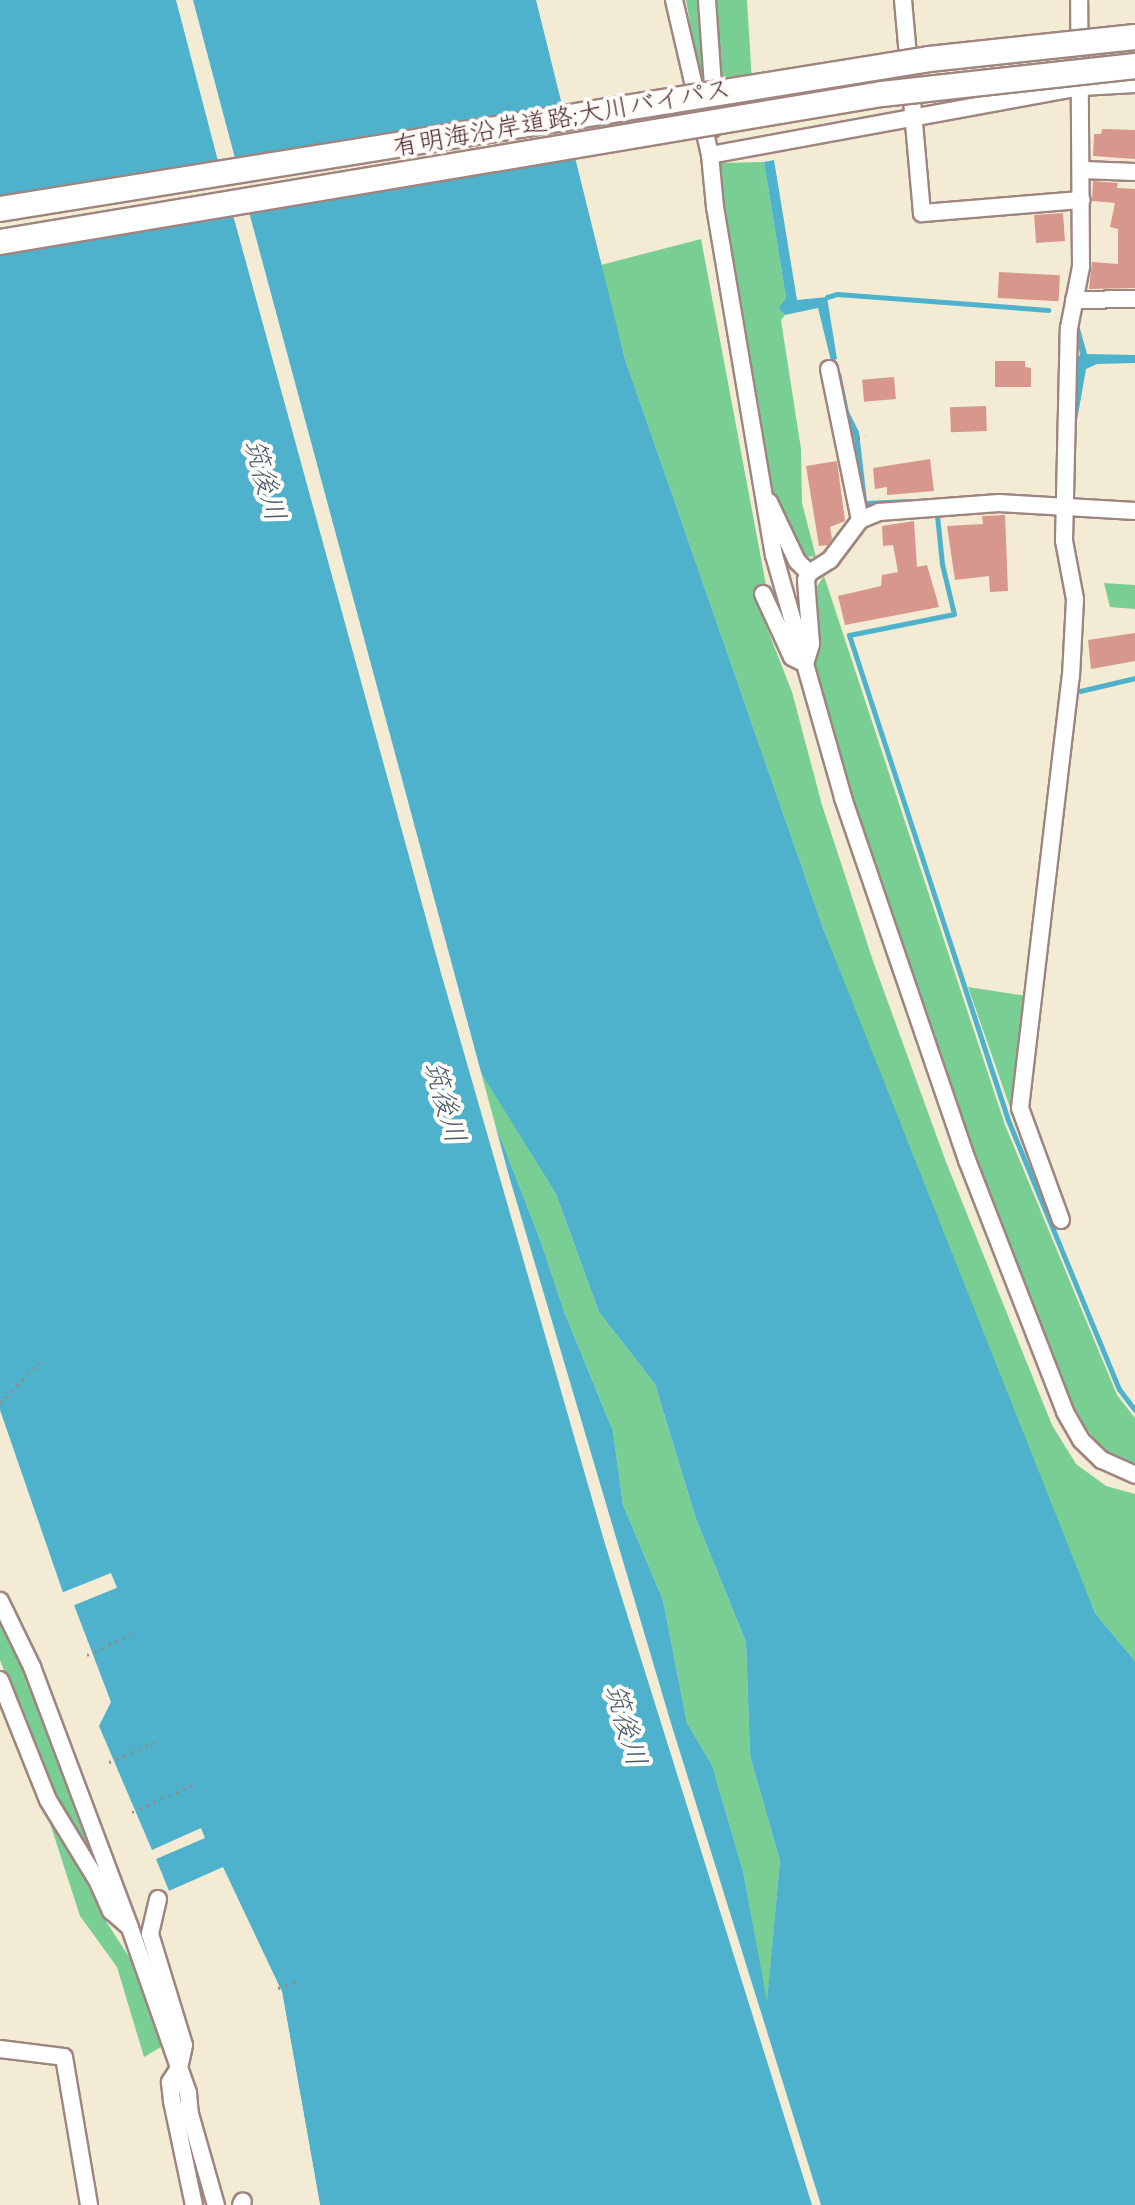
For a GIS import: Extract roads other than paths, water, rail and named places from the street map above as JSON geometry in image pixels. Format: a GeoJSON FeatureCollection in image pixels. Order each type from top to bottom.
{"type":"FeatureCollection","features":[{"type":"Feature","properties":{"kind":"highway","name":"有明海沿岸道路;大川バイパス"},"geometry":{"type":"LineString","coordinates":[[0,209],[913,62],[1135,37]]}},
{"type":"Feature","properties":{"kind":"highway","name":"有明海沿岸道路;大川バイパス"},"geometry":{"type":"LineString","coordinates":[[0,242],[882,94],[1135,66]]}},
{"type":"Feature","properties":{"kind":"street"},"geometry":{"type":"LineString","coordinates":[[674,0],[710,155],[715,207],[774,555],[893,953],[967,1160],[1065,1412],[1081,1440],[1102,1460],[1135,1475]]}},
{"type":"Feature","properties":{"kind":"street"},"geometry":{"type":"LineString","coordinates":[[707,0],[714,101],[710,155]]}},
{"type":"Feature","properties":{"kind":"street"},"geometry":{"type":"LineString","coordinates":[[903,0],[911,117],[922,213],[1081,200]]}},
{"type":"Feature","properties":{"kind":"street"},"geometry":{"type":"LineString","coordinates":[[1061,1220],[1020,1108],[1071,676],[1075,599],[1064,541],[1069,328],[1081,267],[1079,0]]}},
{"type":"Feature","properties":{"kind":"street"},"geometry":{"type":"LineString","coordinates":[[710,155],[1081,87],[1135,84]]}},
{"type":"Feature","properties":{"kind":"street"},"geometry":{"type":"LineString","coordinates":[[1082,170],[1135,172]]}},
{"type":"Feature","properties":{"kind":"street"},"geometry":{"type":"LineString","coordinates":[[1074,300],[1135,299]]}},
{"type":"Feature","properties":{"kind":"street"},"geometry":{"type":"LineString","coordinates":[[829,369],[860,520]]}},
{"type":"Feature","properties":{"kind":"street"},"geometry":{"type":"LineString","coordinates":[[766,497],[779,516],[797,561],[809,573]]}},
{"type":"Feature","properties":{"kind":"street"},"geometry":{"type":"LineString","coordinates":[[809,573],[830,560],[860,520],[879,512],[999,503],[1135,511]]}},
{"type":"Feature","properties":{"kind":"street"},"geometry":{"type":"LineString","coordinates":[[805,664],[811,644],[806,597],[809,573]]}},
{"type":"Feature","properties":{"kind":"street"},"geometry":{"type":"LineString","coordinates":[[763,594],[792,657],[805,664]]}},
{"type":"Feature","properties":{"kind":"street"},"geometry":{"type":"LineString","coordinates":[[0,1601],[32,1667],[130,1928],[179,2068],[216,2205]]}},
{"type":"Feature","properties":{"kind":"street"},"geometry":{"type":"LineString","coordinates":[[0,1680],[48,1800],[98,1882],[111,1911],[130,1928]]}},
{"type":"Feature","properties":{"kind":"street"},"geometry":{"type":"LineString","coordinates":[[158,1899],[150,1934],[184,2045],[179,2068],[170,2082],[194,2205]]}},
{"type":"Feature","properties":{"kind":"street"},"geometry":{"type":"LineString","coordinates":[[0,2049],[64,2057],[89,2205]]}},
{"type":"Feature","properties":{"kind":"water","name":"筑後川"},"geometry":{"type":"Polygon","coordinates":[[[0,0],[536,0],[625,359],[823,928],[1095,1613],[1135,1661],[1135,2205],[320,2205],[282,1992],[223,1868],[169,1891],[156,1859],[205,1838],[201,1828],[152,1850],[99,1726],[111,1702],[74,1605],[68,1607],[0,1410],[0,0]],[[464,1045],[541,1242],[565,1314],[613,1431],[623,1505],[663,1600],[687,1723],[712,1765],[743,1871],[767,2001],[780,1861],[750,1756],[746,1642],[696,1519],[655,1384],[599,1312],[556,1194],[464,1045]]]}},
{"type":"Feature","properties":{"kind":"water"},"geometry":{"type":"Polygon","coordinates":[[[774,160],[797,300],[827,297],[837,359],[831,361],[818,308],[785,315],[778,308],[786,298],[764,162],[774,160]]]}},
{"type":"Feature","properties":{"kind":"water"},"geometry":{"type":"Polygon","coordinates":[[[1079,325],[1087,354],[1135,355],[1135,363],[1097,364],[1086,369],[1075,432],[1075,363],[1080,354],[1075,332],[1079,325]]]}},
{"type":"Feature","properties":{"kind":"water"},"geometry":{"type":"Polygon","coordinates":[[[841,373],[849,412],[859,432],[867,501],[908,499],[909,502],[862,506],[854,439],[835,375],[841,373]]]}},
{"type":"Feature","properties":{"kind":"waterway"},"geometry":{"type":"LineString","coordinates":[[827,297],[837,294],[1048,310]]}},
{"type":"Feature","properties":{"kind":"waterway"},"geometry":{"type":"LineString","coordinates":[[937,515],[942,564],[954,614],[849,635],[1008,1120],[1119,1389],[1135,1410]]}},
{"type":"Feature","properties":{"kind":"waterway"},"geometry":{"type":"LineString","coordinates":[[1080,691],[1135,678]]}}]}
